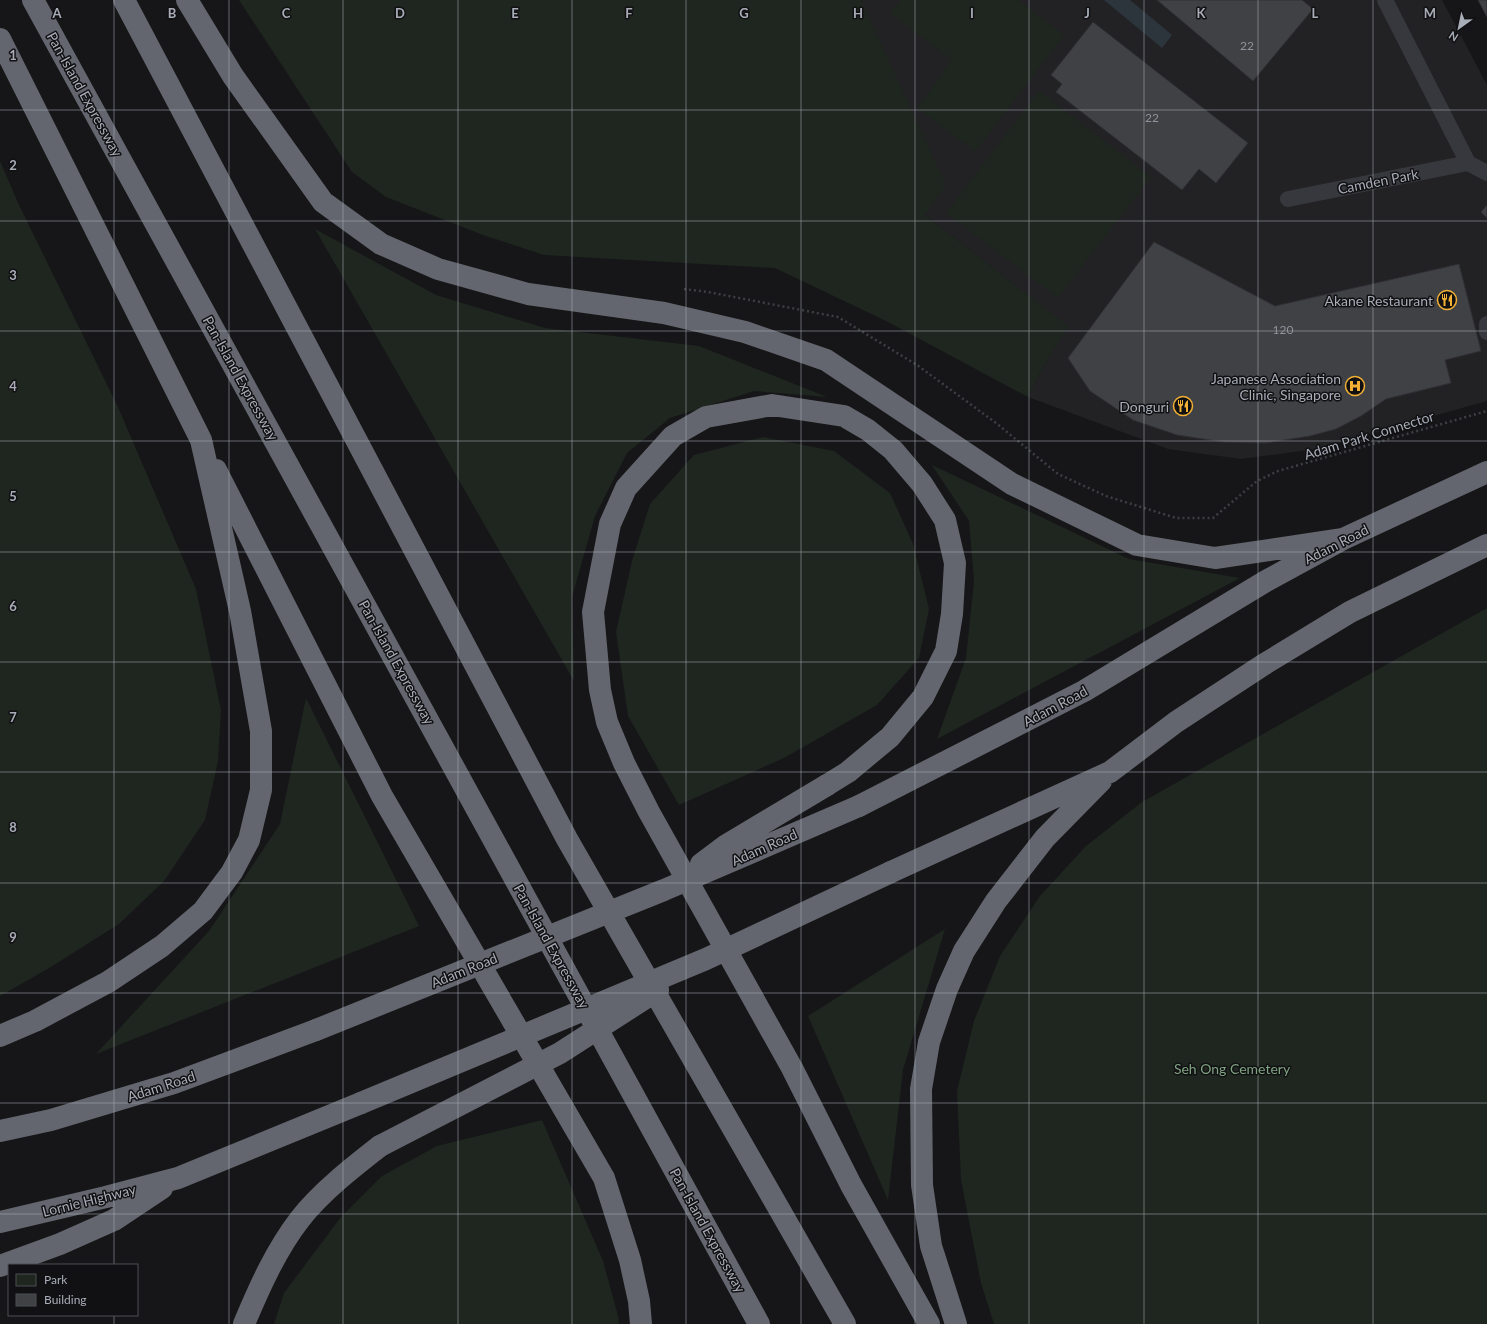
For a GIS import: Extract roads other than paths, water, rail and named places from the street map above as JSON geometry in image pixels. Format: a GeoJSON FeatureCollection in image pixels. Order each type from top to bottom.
{"type":"FeatureCollection","features":[{"type":"Feature","properties":{"kind":"highway","name":"Pan-Island Expressway"},"geometry":{"type":"LineString","coordinates":[[33,0],[760,1324]]}},
{"type":"Feature","properties":{"kind":"highway"},"geometry":{"type":"LineString","coordinates":[[124,0],[567,839],[845,1324]]}},
{"type":"Feature","properties":{"kind":"highway"},"geometry":{"type":"LineString","coordinates":[[187,0],[233,76],[323,202],[381,244],[438,269],[528,294],[664,313],[745,332],[826,360],[1012,484],[1137,545],[1215,558],[1343,539]]}},
{"type":"Feature","properties":{"kind":"highway"},"geometry":{"type":"LineString","coordinates":[[0,39],[201,440],[382,796],[604,1178],[630,1260],[639,1301],[641,1324]]}},
{"type":"Feature","properties":{"kind":"highway"},"geometry":{"type":"LineString","coordinates":[[664,890],[725,846],[848,772],[890,737],[923,697],[946,651],[952,614],[955,563],[945,520],[922,484],[893,450],[868,430],[844,416],[772,405],[706,417],[673,436],[626,488],[610,524],[593,612],[600,690],[607,722],[624,763],[649,812],[792,1068],[851,1185],[929,1324]]}},
{"type":"Feature","properties":{"kind":"highway"},"geometry":{"type":"LineString","coordinates":[[0,1036],[35,1021],[108,982],[162,946],[203,911],[232,872],[249,840],[261,790],[261,731],[240,611],[201,440]]}},
{"type":"Feature","properties":{"kind":"highway","name":"Adam Road"},"geometry":{"type":"LineString","coordinates":[[0,1132],[50,1120],[174,1083],[316,1030],[664,890],[859,806],[1084,692],[1266,581],[1343,539],[1487,472]]}},
{"type":"Feature","properties":{"kind":"highway"},"geometry":{"type":"LineString","coordinates":[[956,1324],[931,1246],[922,1185],[921,1089],[929,1042],[964,951],[996,901],[1045,838],[1110,772],[1176,722],[1263,665],[1350,612],[1487,545]]}},
{"type":"Feature","properties":{"kind":"highway"},"geometry":{"type":"LineString","coordinates":[[0,1266],[60,1244],[114,1220],[178,1178],[706,959],[891,872],[1110,772]]}},
{"type":"Feature","properties":{"kind":"highway"},"geometry":{"type":"LineString","coordinates":[[244,1324],[261,1285],[301,1218],[346,1172],[380,1146],[560,1053],[706,959]]}},
{"type":"Feature","properties":{"kind":"highway","name":"Lornie Highway"},"geometry":{"type":"LineString","coordinates":[[0,1222],[178,1178]]}},
{"type":"Feature","properties":{"kind":"lane"},"geometry":{"type":"LineString","coordinates":[[1385,0],[1468,163],[1487,174]]}},
{"type":"Feature","properties":{"kind":"lane","name":"Camden Park"},"geometry":{"type":"LineString","coordinates":[[1288,199],[1468,163]]}},
{"type":"Feature","properties":{"kind":"lane"},"geometry":{"type":"LineString","coordinates":[[1487,324],[1487,332]]}},
{"type":"Feature","properties":{"kind":"place","name":"Akane Restaurant"},"geometry":{"type":"Point","coordinates":[1447,300]}},
{"type":"Feature","properties":{"kind":"place","name":"Japanese Association Clinic, Singapore"},"geometry":{"type":"Point","coordinates":[1355,386]}},
{"type":"Feature","properties":{"kind":"place","name":"Donguri"},"geometry":{"type":"Point","coordinates":[1183,406]}},
{"type":"Feature","properties":{"kind":"park label","name":"Seh Ong Cemetery"},"geometry":{"type":"Point","coordinates":[1232,1068]}}]}
